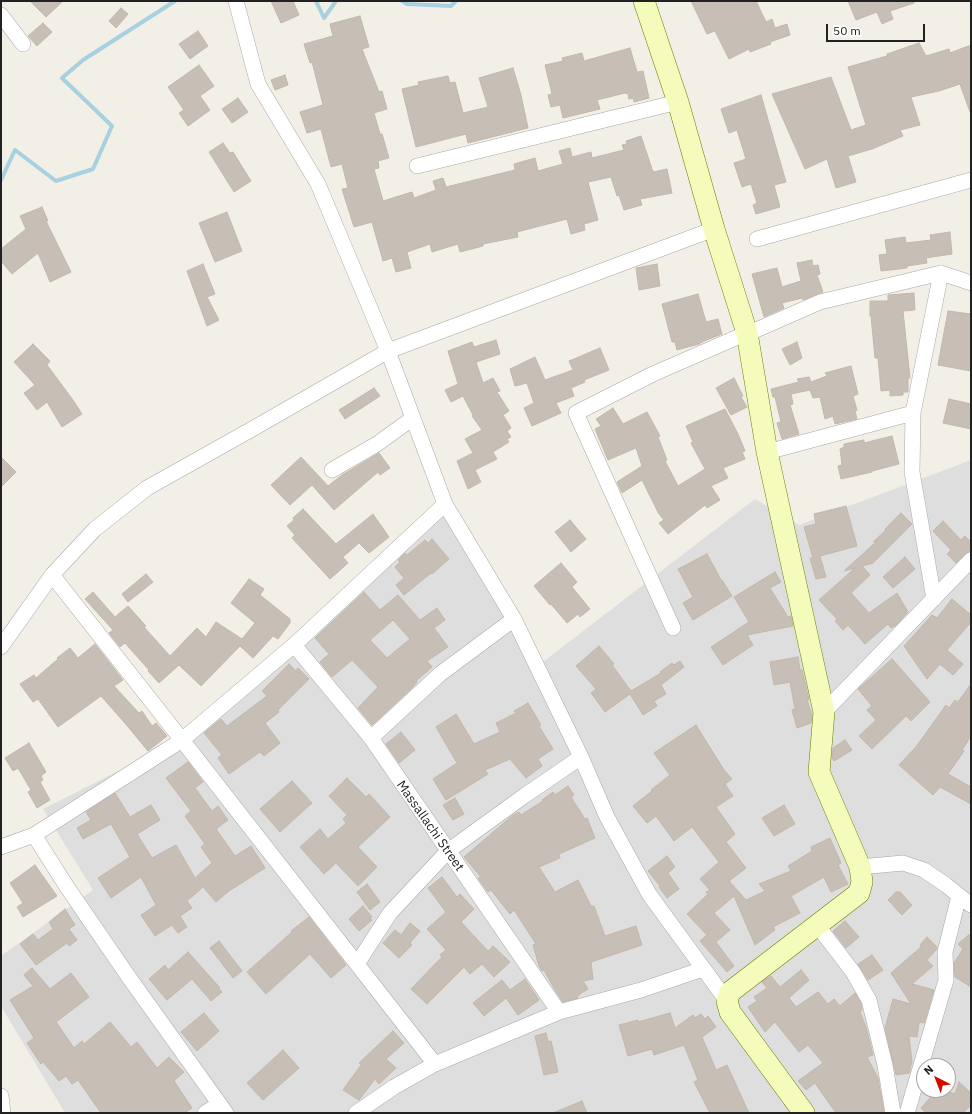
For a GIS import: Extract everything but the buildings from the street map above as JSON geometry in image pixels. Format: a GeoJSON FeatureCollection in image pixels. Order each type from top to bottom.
{"type":"FeatureCollection","features":[{"type":"Feature","properties":{"kind":"street"},"geometry":{"type":"LineString","coordinates":[[236,1],[258,84],[318,184],[388,351],[445,504],[514,619],[581,757],[607,817],[649,894],[727,1001],[730,1012],[804,1113]]}},
{"type":"Feature","properties":{"kind":"street"},"geometry":{"type":"LineString","coordinates":[[644,1],[678,102],[714,229],[747,334],[767,452],[824,712],[819,772],[860,867],[862,882],[859,893],[730,992],[727,1001]]}},
{"type":"Feature","properties":{"kind":"street"},"geometry":{"type":"LineString","coordinates":[[1,14],[23,44]]}},
{"type":"Feature","properties":{"kind":"street"},"geometry":{"type":"LineString","coordinates":[[417,166],[678,102]]}},
{"type":"Feature","properties":{"kind":"street"},"geometry":{"type":"LineString","coordinates":[[757,239],[971,180]]}},
{"type":"Feature","properties":{"kind":"street"},"geometry":{"type":"LineString","coordinates":[[1,647],[52,575],[95,529],[147,488],[388,351],[714,229]]}},
{"type":"Feature","properties":{"kind":"street"},"geometry":{"type":"LineString","coordinates":[[934,599],[912,472],[913,413],[941,273]]}},
{"type":"Feature","properties":{"kind":"street"},"geometry":{"type":"LineString","coordinates":[[673,628],[576,413],[653,374],[820,302],[941,273],[971,283]]}},
{"type":"Feature","properties":{"kind":"street"},"geometry":{"type":"LineString","coordinates":[[767,452],[913,413]]}},
{"type":"Feature","properties":{"kind":"street"},"geometry":{"type":"LineString","coordinates":[[332,470],[377,444],[413,418]]}},
{"type":"Feature","properties":{"kind":"street"},"geometry":{"type":"LineString","coordinates":[[1,847],[34,835],[182,740],[294,645],[445,504]]}},
{"type":"Feature","properties":{"kind":"street"},"geometry":{"type":"LineString","coordinates":[[824,712],[971,560]]}},
{"type":"Feature","properties":{"kind":"street"},"geometry":{"type":"LineString","coordinates":[[52,575],[435,1064]]}},
{"type":"Feature","properties":{"kind":"street"},"geometry":{"type":"LineString","coordinates":[[371,738],[440,674],[514,619]]}},
{"type":"Feature","properties":{"kind":"street","name":"Massallachi Street"},"geometry":{"type":"LineString","coordinates":[[294,645],[371,738],[559,1012]]}},
{"type":"Feature","properties":{"kind":"street"},"geometry":{"type":"LineString","coordinates":[[357,964],[390,913],[448,851],[581,757]]}},
{"type":"Feature","properties":{"kind":"street"},"geometry":{"type":"LineString","coordinates":[[34,835],[88,919],[223,1108],[205,1113]]}},
{"type":"Feature","properties":{"kind":"street"},"geometry":{"type":"LineString","coordinates":[[860,867],[903,863],[924,870],[971,905]]}},
{"type":"Feature","properties":{"kind":"street"},"geometry":{"type":"LineString","coordinates":[[907,1113],[946,980],[945,952],[959,896]]}},
{"type":"Feature","properties":{"kind":"street"},"geometry":{"type":"LineString","coordinates":[[817,925],[853,972],[869,1000],[885,1065],[893,1113]]}},
{"type":"Feature","properties":{"kind":"street"},"geometry":{"type":"LineString","coordinates":[[356,1113],[394,1087],[435,1064],[559,1012],[641,990],[703,969]]}},
{"type":"Feature","properties":{"kind":"street"},"geometry":{"type":"LineString","coordinates":[[1,1096],[3,1113]]}},
{"type":"Feature","properties":{"kind":"shaded area"},"geometry":{"type":"Polygon","coordinates":[[[971,460],[971,1113],[65,1113],[1,1006],[1,956],[93,890],[43,809],[146,757],[294,645],[446,492],[539,665],[755,499],[799,525],[971,460]]]}},
{"type":"Feature","properties":{"kind":"waterway"},"geometry":{"type":"LineString","coordinates":[[1,180],[15,150],[56,181],[93,169],[112,126],[62,78],[83,60],[175,1]]}},
{"type":"Feature","properties":{"kind":"waterway"},"geometry":{"type":"LineString","coordinates":[[316,1],[324,18],[336,1]]}},
{"type":"Feature","properties":{"kind":"waterway"},"geometry":{"type":"LineString","coordinates":[[402,1],[407,4],[451,6],[456,1]]}}]}
